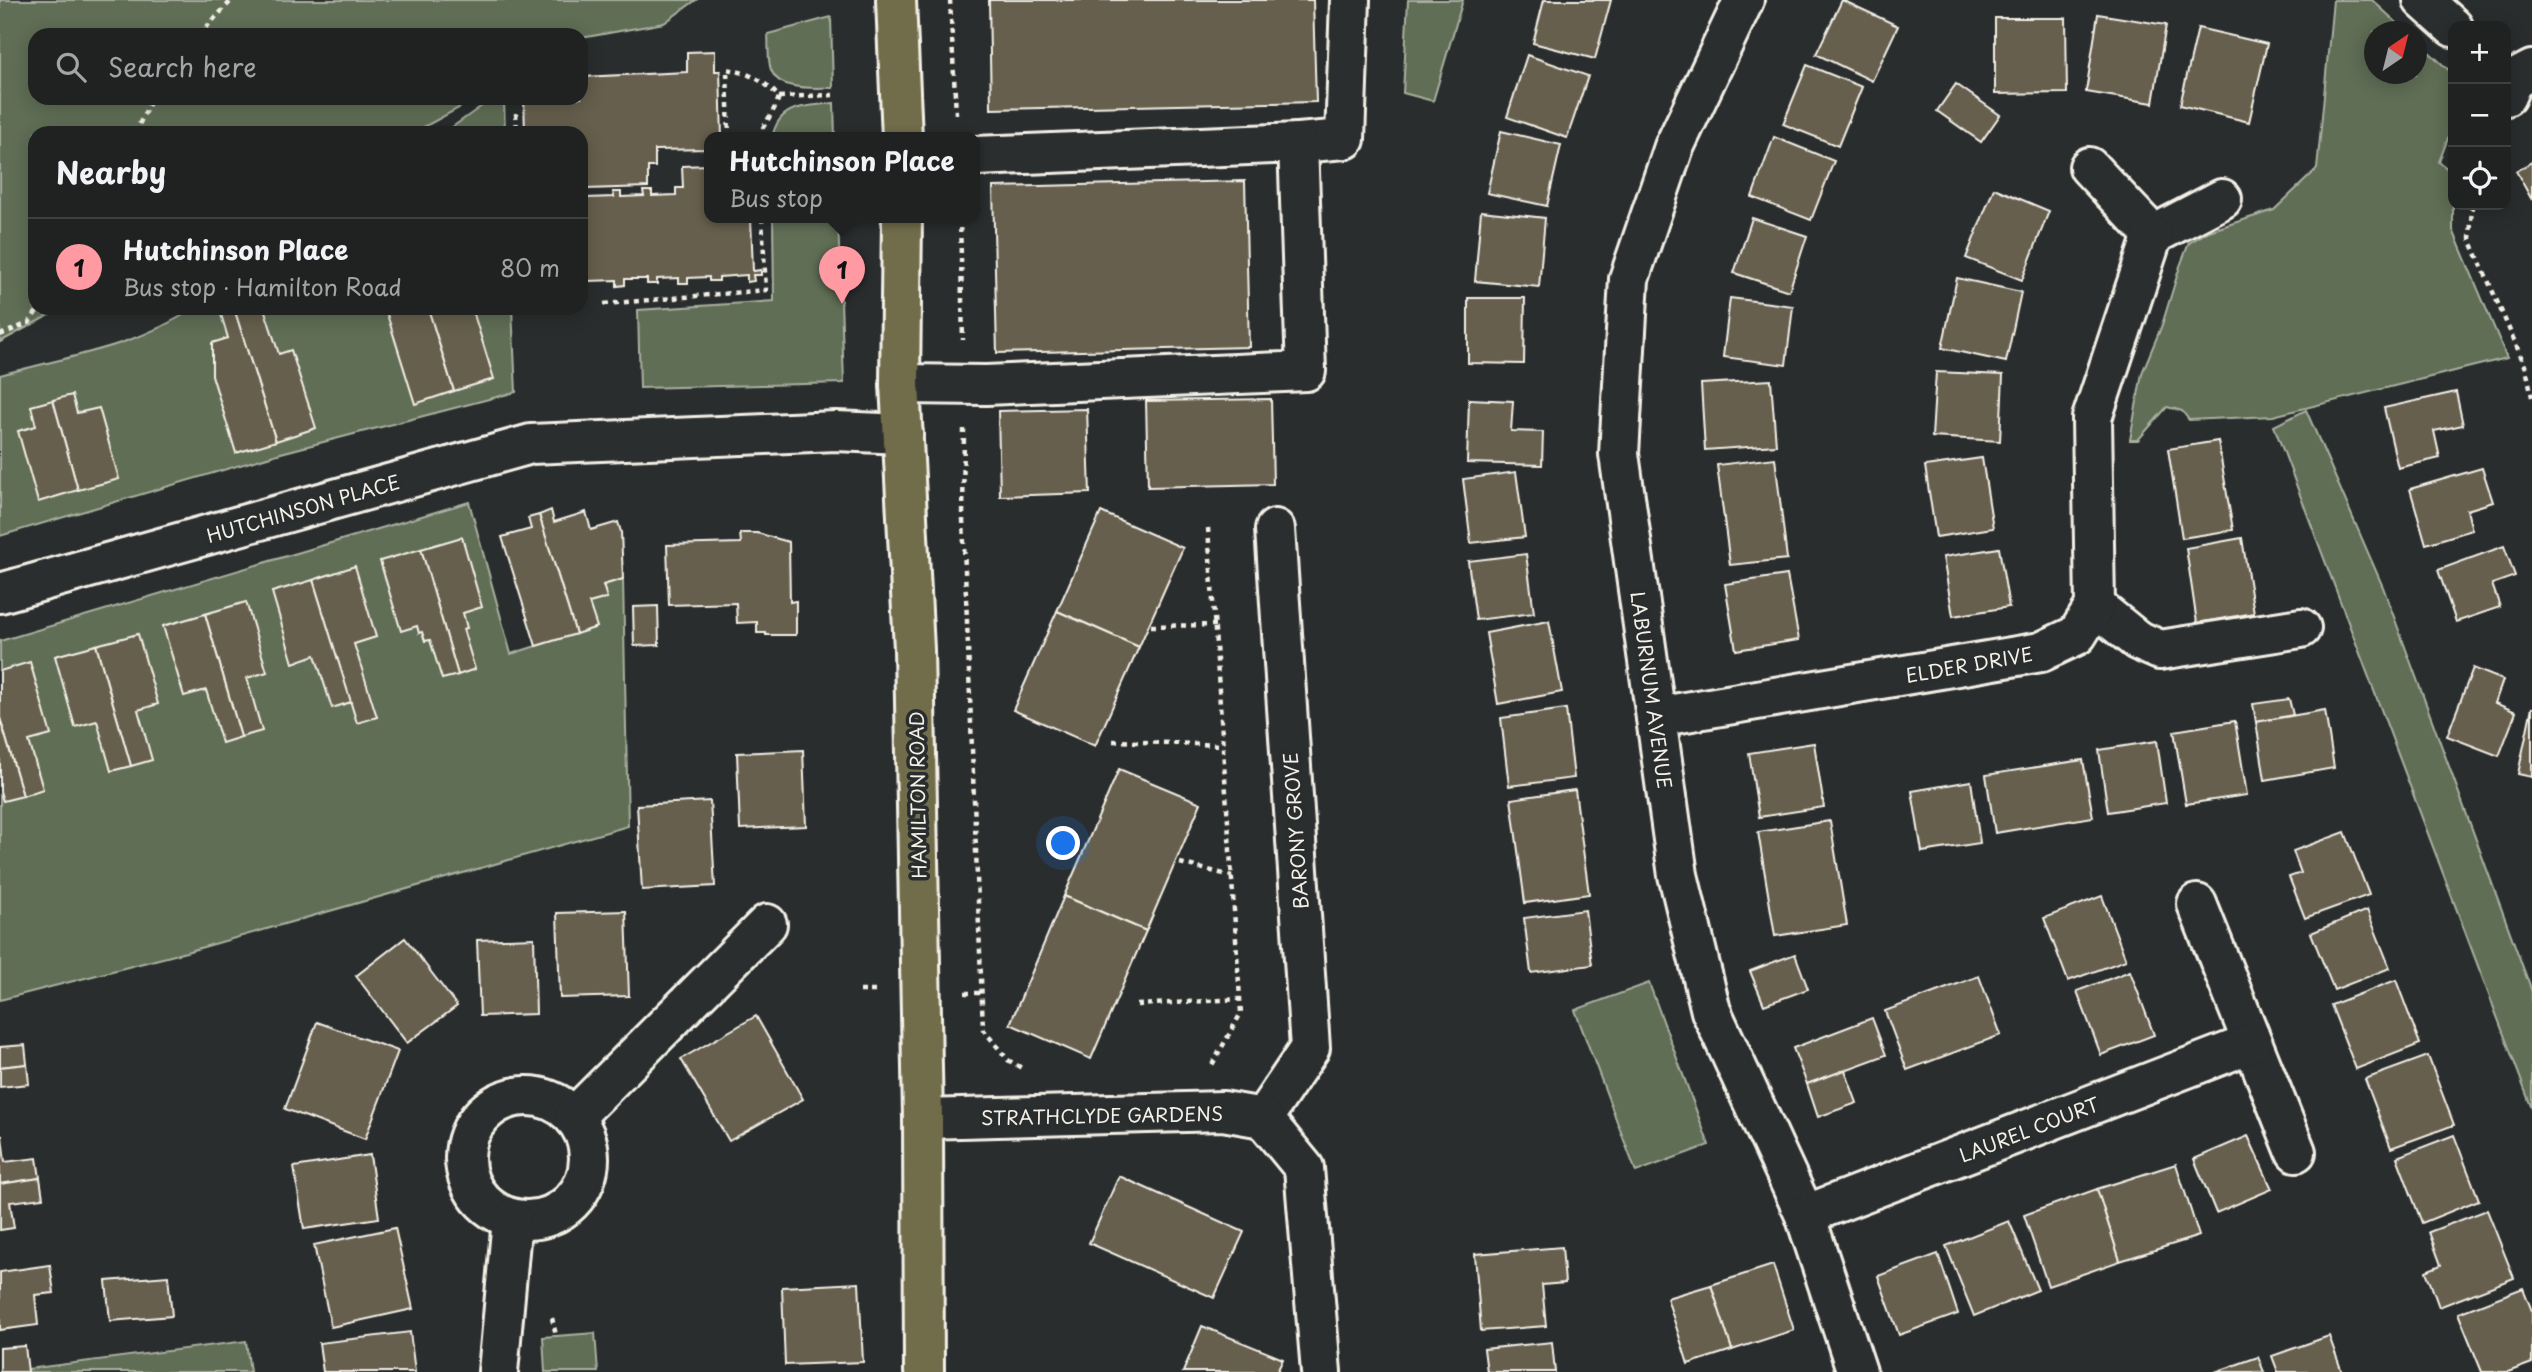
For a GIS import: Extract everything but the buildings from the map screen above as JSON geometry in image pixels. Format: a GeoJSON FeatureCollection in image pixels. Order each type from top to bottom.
{"type":"FeatureCollection","features":[{"type":"Feature","properties":{"kind":"main road"},"geometry":{"type":"LineString","coordinates":[[896,0],[902,132]]}},
{"type":"Feature","properties":{"kind":"main road","name":"HAMILTON ROAD"},"geometry":{"type":"LineString","coordinates":[[902,223],[900,384],[914,649],[923,1119],[924,1372]]}},
{"type":"Feature","properties":{"kind":"street"},"geometry":{"type":"LineString","coordinates":[[980,156],[1345,139],[1350,0]]}},
{"type":"Feature","properties":{"kind":"street","name":"LABURNUM AVENUE"},"geometry":{"type":"LineString","coordinates":[[1744,0],[1674,147],[1629,279],[1619,454],[1678,875],[1711,1011],[1805,1215],[1857,1372]]}},
{"type":"Feature","properties":{"kind":"street"},"geometry":{"type":"LineString","coordinates":[[2423,0],[2448,22]]}},
{"type":"Feature","properties":{"kind":"street"},"geometry":{"type":"LineString","coordinates":[[900,384],[964,385],[1306,371],[1298,143]]}},
{"type":"Feature","properties":{"kind":"street"},"geometry":{"type":"LineString","coordinates":[[2089,167],[2153,235]]}},
{"type":"Feature","properties":{"kind":"street"},"geometry":{"type":"LineString","coordinates":[[2222,199],[2153,235],[2092,418],[2095,606],[2137,640],[2160,650],[2301,628]]}},
{"type":"Feature","properties":{"kind":"street","name":"HUTCHINSON PLACE"},"geometry":{"type":"LineString","coordinates":[[0,593],[531,443],[836,431],[903,433]]}},
{"type":"Feature","properties":{"kind":"street","name":"BARONY GROVE"},"geometry":{"type":"LineString","coordinates":[[1263,1118],[1310,1048],[1275,529]]}},
{"type":"Feature","properties":{"kind":"street","name":"ELDER DRIVE"},"geometry":{"type":"LineString","coordinates":[[1656,717],[2042,652],[2077,635],[2095,606]]}},
{"type":"Feature","properties":{"kind":"street"},"geometry":{"type":"LineString","coordinates":[[2197,904],[2296,1153]]}},
{"type":"Feature","properties":{"kind":"street"},"geometry":{"type":"LineString","coordinates":[[574,1117],[768,925]]}},
{"type":"Feature","properties":{"kind":"street","name":"LAUREL COURT"},"geometry":{"type":"LineString","coordinates":[[1805,1215],[2252,1042]]}},
{"type":"Feature","properties":{"kind":"street"},"geometry":{"type":"LineString","coordinates":[[515,1097],[537,1097],[558,1103],[574,1117],[585,1133],[590,1152],[588,1172],[581,1191],[568,1206],[551,1216],[532,1220],[512,1219],[494,1211],[479,1198],[468,1180],[464,1158],[468,1137],[479,1118],[495,1104],[515,1097]]}},
{"type":"Feature","properties":{"kind":"street","name":"STRATHCLYDE GARDENS"},"geometry":{"type":"LineString","coordinates":[[923,1119],[1223,1111],[1263,1118]]}},
{"type":"Feature","properties":{"kind":"street"},"geometry":{"type":"LineString","coordinates":[[1263,1118],[1304,1168],[1321,1372]]}},
{"type":"Feature","properties":{"kind":"street"},"geometry":{"type":"LineString","coordinates":[[498,1372],[512,1219]]}},
{"type":"Feature","properties":{"kind":"path"},"geometry":{"type":"LineString","coordinates":[[206,28],[232,0]]}},
{"type":"Feature","properties":{"kind":"path"},"geometry":{"type":"LineString","coordinates":[[950,0],[956,124]]}},
{"type":"Feature","properties":{"kind":"path"},"geometry":{"type":"LineString","coordinates":[[729,132],[727,69],[748,73],[767,85],[779,97],[833,95]]}},
{"type":"Feature","properties":{"kind":"path"},"geometry":{"type":"LineString","coordinates":[[760,132],[775,111],[779,97]]}},
{"type":"Feature","properties":{"kind":"path"},"geometry":{"type":"LineString","coordinates":[[138,126],[149,105]]}},
{"type":"Feature","properties":{"kind":"path"},"geometry":{"type":"LineString","coordinates":[[516,113],[517,126]]}},
{"type":"Feature","properties":{"kind":"path"},"geometry":{"type":"LineString","coordinates":[[2472,210],[2470,239],[2526,368],[2532,397]]}},
{"type":"Feature","properties":{"kind":"path"},"geometry":{"type":"LineString","coordinates":[[604,304],[766,290],[762,223]]}},
{"type":"Feature","properties":{"kind":"path"},"geometry":{"type":"LineString","coordinates":[[960,223],[964,385],[963,519],[983,1029],[1008,1060],[1031,1073]]}},
{"type":"Feature","properties":{"kind":"path"},"geometry":{"type":"LineString","coordinates":[[0,335],[29,323],[34,315]]}},
{"type":"Feature","properties":{"kind":"path"},"geometry":{"type":"LineString","coordinates":[[1207,1073],[1241,1013],[1208,528]]}},
{"type":"Feature","properties":{"kind":"path"},"geometry":{"type":"LineString","coordinates":[[1151,626],[1215,625]]}},
{"type":"Feature","properties":{"kind":"path"},"geometry":{"type":"LineString","coordinates":[[1114,741],[1223,745]]}},
{"type":"Feature","properties":{"kind":"path"},"geometry":{"type":"LineString","coordinates":[[1180,863],[1232,876]]}},
{"type":"Feature","properties":{"kind":"path"},"geometry":{"type":"LineString","coordinates":[[1137,1005],[1240,999]]}},
{"type":"Feature","properties":{"kind":"green space"},"geometry":{"type":"Polygon","coordinates":[[[0,0],[696,0],[664,23],[588,37],[588,28],[28,28],[28,105],[464,105],[426,126],[28,126],[28,315],[49,315],[0,342],[0,0]]]}},
{"type":"Feature","properties":{"kind":"green space"},"geometry":{"type":"Polygon","coordinates":[[[1408,0],[1463,0],[1433,101],[1403,93],[1408,0]]]}},
{"type":"Feature","properties":{"kind":"green space"},"geometry":{"type":"Polygon","coordinates":[[[2333,0],[2372,0],[2395,21],[2364,21],[2364,84],[2427,84],[2427,50],[2448,69],[2448,138],[2439,162],[2448,169],[2448,210],[2453,210],[2453,230],[2507,358],[2273,416],[2189,420],[2182,411],[2167,407],[2138,440],[2130,440],[2142,373],[2162,325],[2189,243],[2209,231],[2274,210],[2317,169],[2333,0]]]}},
{"type":"Feature","properties":{"kind":"green space"},"geometry":{"type":"Polygon","coordinates":[[[831,17],[833,88],[800,87],[783,83],[772,72],[769,64],[768,34],[831,17]]]}},
{"type":"Feature","properties":{"kind":"green space"},"geometry":{"type":"Polygon","coordinates":[[[834,103],[835,132],[774,132],[781,118],[803,107],[834,103]]]}},
{"type":"Feature","properties":{"kind":"green space"},"geometry":{"type":"Polygon","coordinates":[[[483,105],[504,105],[505,126],[454,126],[483,105]]]}},
{"type":"Feature","properties":{"kind":"green space"},"geometry":{"type":"Polygon","coordinates":[[[773,223],[838,223],[844,383],[640,388],[638,310],[774,301],[773,223]]]}},
{"type":"Feature","properties":{"kind":"green space"},"geometry":{"type":"Polygon","coordinates":[[[182,315],[512,315],[516,392],[281,453],[0,536],[0,375],[125,342],[182,315]]]}},
{"type":"Feature","properties":{"kind":"green space"},"geometry":{"type":"Polygon","coordinates":[[[2306,410],[2383,587],[2532,992],[2532,1109],[2274,426],[2306,410]]]}},
{"type":"Feature","properties":{"kind":"green space"},"geometry":{"type":"Polygon","coordinates":[[[469,502],[511,654],[596,627],[589,603],[607,598],[603,585],[623,579],[628,826],[186,952],[0,1000],[0,641],[469,502]]]}},
{"type":"Feature","properties":{"kind":"green space"},"geometry":{"type":"Polygon","coordinates":[[[1649,983],[1709,1145],[1636,1172],[1575,1010],[1649,983]]]}},
{"type":"Feature","properties":{"kind":"green space"},"geometry":{"type":"Polygon","coordinates":[[[595,1333],[598,1372],[545,1372],[543,1337],[595,1333]]]}},
{"type":"Feature","properties":{"kind":"green space"},"geometry":{"type":"Polygon","coordinates":[[[246,1341],[250,1372],[28,1372],[27,1369],[246,1341]]]}},
{"type":"Feature","properties":{"kind":"place","name":"Hutchinson Place"},"geometry":{"type":"Point","coordinates":[842,304]}}]}
